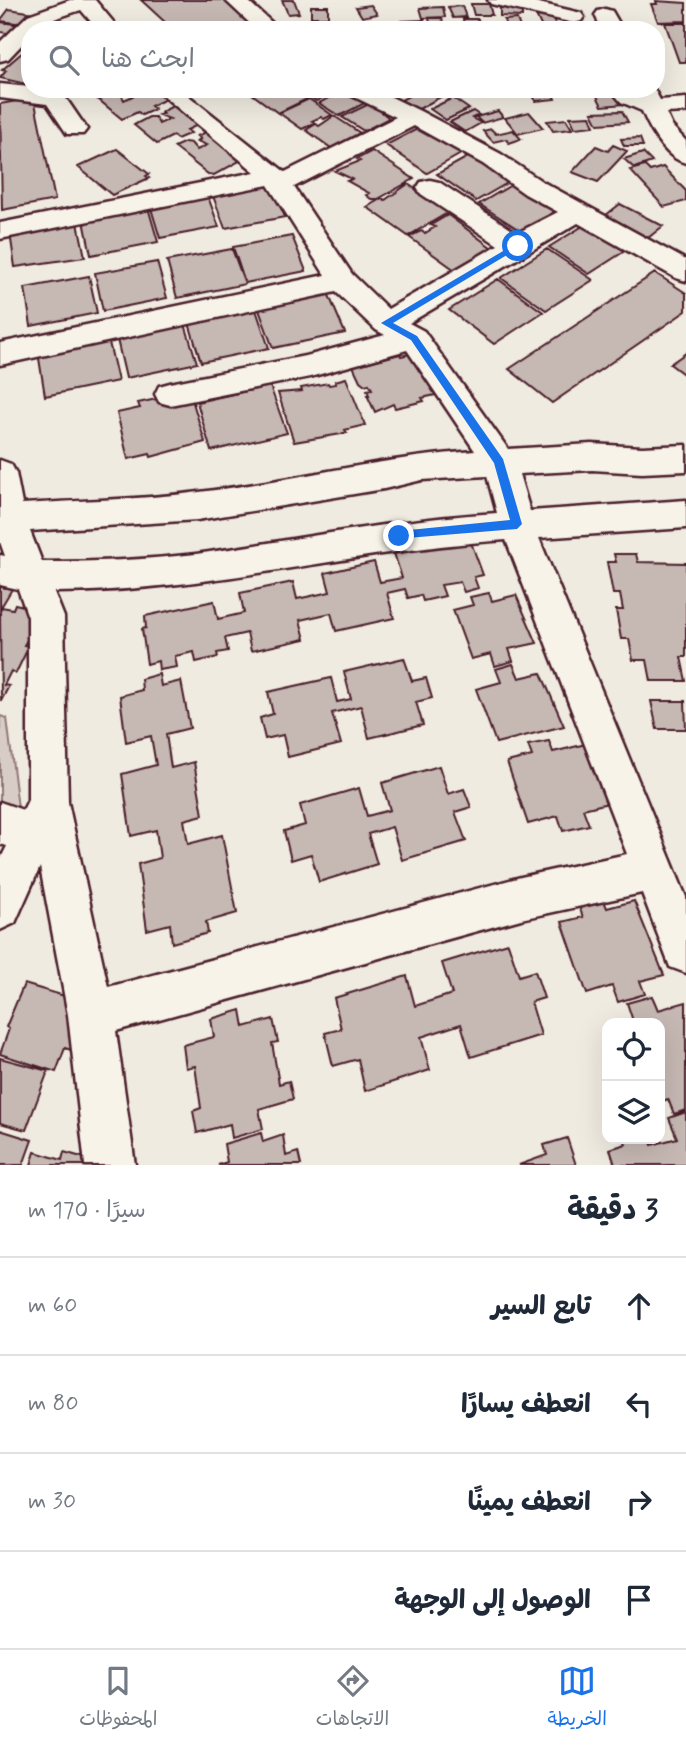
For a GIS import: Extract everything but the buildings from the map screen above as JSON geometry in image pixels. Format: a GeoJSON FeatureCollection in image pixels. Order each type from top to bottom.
{"type":"FeatureCollection","features":[{"type":"Feature","properties":{"kind":"street"},"geometry":{"type":"LineString","coordinates":[[234,0],[259,21]]}},
{"type":"Feature","properties":{"kind":"street"},"geometry":{"type":"LineString","coordinates":[[498,0],[575,15]]}},
{"type":"Feature","properties":{"kind":"street"},"geometry":{"type":"LineString","coordinates":[[33,21],[84,1],[102,21]]}},
{"type":"Feature","properties":{"kind":"street"},"geometry":{"type":"LineString","coordinates":[[0,54],[21,33]]}},
{"type":"Feature","properties":{"kind":"street"},"geometry":{"type":"LineString","coordinates":[[0,91],[21,93]]}},
{"type":"Feature","properties":{"kind":"street"},"geometry":{"type":"LineString","coordinates":[[52,98],[75,129]]}},
{"type":"Feature","properties":{"kind":"street"},"geometry":{"type":"LineString","coordinates":[[178,98],[235,141],[279,179],[342,281],[386,323],[414,338],[499,462],[517,524],[686,951]]}},
{"type":"Feature","properties":{"kind":"street"},"geometry":{"type":"LineString","coordinates":[[375,98],[414,117],[686,272]]}},
{"type":"Feature","properties":{"kind":"street"},"geometry":{"type":"LineString","coordinates":[[648,98],[686,105]]}},
{"type":"Feature","properties":{"kind":"street"},"geometry":{"type":"LineString","coordinates":[[648,98],[661,128],[686,156]]}},
{"type":"Feature","properties":{"kind":"street"},"geometry":{"type":"LineString","coordinates":[[0,230],[279,179],[414,117]]}},
{"type":"Feature","properties":{"kind":"street"},"geometry":{"type":"LineString","coordinates":[[430,188],[518,246]]}},
{"type":"Feature","properties":{"kind":"street"},"geometry":{"type":"LineString","coordinates":[[386,323],[553,224],[580,212]]}},
{"type":"Feature","properties":{"kind":"street"},"geometry":{"type":"LineString","coordinates":[[0,354],[342,281]]}},
{"type":"Feature","properties":{"kind":"street"},"geometry":{"type":"LineString","coordinates":[[170,394],[310,366],[414,338]]}},
{"type":"Feature","properties":{"kind":"street"},"geometry":{"type":"LineString","coordinates":[[4,518],[197,506],[422,467],[592,457],[642,460],[686,458]]}},
{"type":"Feature","properties":{"kind":"street"},"geometry":{"type":"LineString","coordinates":[[0,473],[4,518],[14,574],[46,617],[27,820],[0,908]]}},
{"type":"Feature","properties":{"kind":"street"},"geometry":{"type":"LineString","coordinates":[[14,574],[86,578],[193,569],[399,536],[517,524],[686,514]]}},
{"type":"Feature","properties":{"kind":"street"},"geometry":{"type":"LineString","coordinates":[[27,820],[91,1015],[110,1165]]}},
{"type":"Feature","properties":{"kind":"street"},"geometry":{"type":"LineString","coordinates":[[91,1015],[521,898],[652,870]]}},
{"type":"Feature","properties":{"kind":"shaded area"},"geometry":{"type":"Polygon","coordinates":[[[0,716],[7,718],[19,816],[0,812],[0,716]]]}},
{"type":"Feature","properties":{"kind":"route"},"geometry":{"type":"LineString","coordinates":[[399,536],[517,524],[499,462],[414,338],[386,323],[518,246]]}}]}
